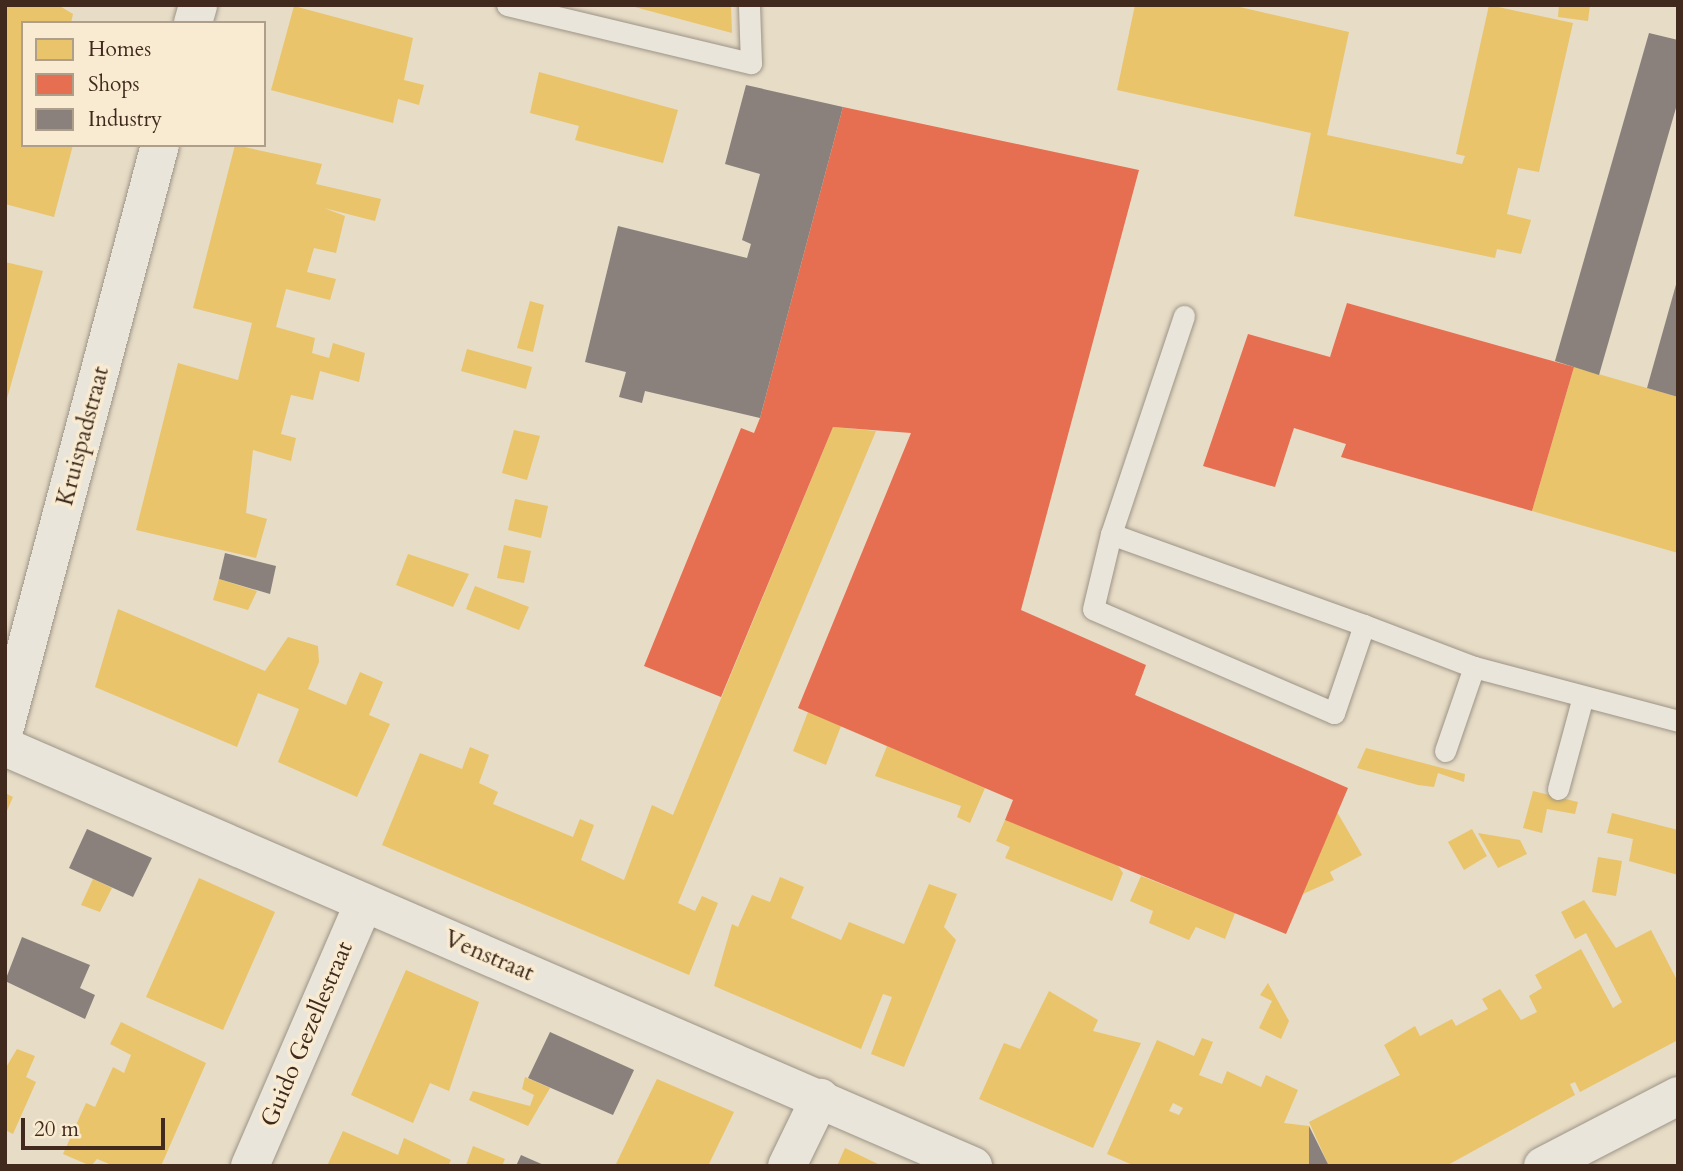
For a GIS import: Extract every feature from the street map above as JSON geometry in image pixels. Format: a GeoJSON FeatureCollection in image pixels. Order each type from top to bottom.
{"type":"FeatureCollection","features":[{"type":"Feature","properties":{"kind":"street","name":"Kruispadstraat"},"geometry":{"type":"LineString","coordinates":[[5,727],[159,147]]}},
{"type":"Feature","properties":{"kind":"street","name":"Venstraat"},"geometry":{"type":"LineString","coordinates":[[5,747],[973,1166]]}},
{"type":"Feature","properties":{"kind":"street","name":"Guido Gezellestraat"},"geometry":{"type":"LineString","coordinates":[[250,1166],[364,903]]}},
{"type":"Feature","properties":{"kind":"street"},"geometry":{"type":"LineString","coordinates":[[1543,1166],[1678,1097]]}},
{"type":"Feature","properties":{"kind":"street"},"geometry":{"type":"LineString","coordinates":[[787,1166],[820,1098]]}},
{"type":"Feature","properties":{"kind":"lane"},"geometry":{"type":"LineString","coordinates":[[506,5],[751,63],[749,5]]}},
{"type":"Feature","properties":{"kind":"lane"},"geometry":{"type":"LineString","coordinates":[[1184,316],[1111,534],[1093,609],[1334,713],[1364,625]]}},
{"type":"Feature","properties":{"kind":"lane"},"geometry":{"type":"LineString","coordinates":[[1111,534],[1474,667],[1582,700],[1678,721]]}},
{"type":"Feature","properties":{"kind":"lane"},"geometry":{"type":"LineString","coordinates":[[1445,751],[1474,667]]}},
{"type":"Feature","properties":{"kind":"lane"},"geometry":{"type":"LineString","coordinates":[[1558,789],[1582,700]]}},
{"type":"Feature","properties":{"kind":"building: Homes"},"geometry":{"type":"Polygon","coordinates":[[[5,5],[58,5],[73,14],[71,21],[21,21],[21,147],[72,147],[54,217],[5,204],[5,5]]]}},
{"type":"Feature","properties":{"kind":"building: Homes"},"geometry":{"type":"Polygon","coordinates":[[[731,5],[732,33],[631,6],[731,5]]]}},
{"type":"Feature","properties":{"kind":"building: Homes"},"geometry":{"type":"Polygon","coordinates":[[[1135,5],[1231,5],[1349,32],[1327,135],[1462,164],[1465,156],[1456,154],[1489,5],[1573,23],[1539,172],[1518,168],[1507,214],[1531,220],[1521,254],[1497,249],[1495,258],[1294,216],[1311,133],[1117,90],[1135,5]]]}},
{"type":"Feature","properties":{"kind":"building: Homes"},"geometry":{"type":"Polygon","coordinates":[[[1559,5],[1590,5],[1588,21],[1558,17],[1559,5]]]}},
{"type":"Feature","properties":{"kind":"building: Homes"},"geometry":{"type":"Polygon","coordinates":[[[294,6],[413,38],[404,80],[424,85],[419,105],[398,99],[393,123],[271,90],[294,6]]]}},
{"type":"Feature","properties":{"kind":"building: Homes"},"geometry":{"type":"Polygon","coordinates":[[[539,72],[678,110],[663,163],[575,140],[579,126],[530,113],[539,72]]]}},
{"type":"Feature","properties":{"kind":"building: Homes"},"geometry":{"type":"Polygon","coordinates":[[[234,147],[322,164],[316,184],[381,199],[375,221],[324,208],[345,216],[336,253],[314,248],[307,272],[336,279],[330,300],[286,289],[276,327],[315,338],[312,353],[329,358],[333,343],[365,353],[359,382],[320,371],[313,400],[291,395],[281,434],[296,438],[291,461],[253,450],[246,513],[267,519],[256,558],[136,530],[178,363],[238,380],[252,323],[193,308],[234,147]]]}},
{"type":"Feature","properties":{"kind":"building: Homes"},"geometry":{"type":"Polygon","coordinates":[[[5,262],[43,271],[6,402],[5,401],[5,262]]]}},
{"type":"Feature","properties":{"kind":"building: Homes"},"geometry":{"type":"Polygon","coordinates":[[[530,301],[544,305],[533,352],[517,348],[530,301]]]}},
{"type":"Feature","properties":{"kind":"building: Homes"},"geometry":{"type":"Polygon","coordinates":[[[467,349],[532,367],[526,389],[461,371],[467,349]]]}},
{"type":"Feature","properties":{"kind":"building: Homes"},"geometry":{"type":"Polygon","coordinates":[[[1574,367],[1678,397],[1678,553],[1532,511],[1574,367]]]}},
{"type":"Feature","properties":{"kind":"building: Homes"},"geometry":{"type":"Polygon","coordinates":[[[833,427],[876,431],[678,903],[695,911],[702,896],[718,903],[689,975],[382,845],[420,753],[462,769],[470,747],[489,755],[479,783],[498,792],[493,804],[573,837],[580,819],[594,825],[581,860],[624,880],[652,805],[673,815],[833,427]]]}},
{"type":"Feature","properties":{"kind":"building: Homes"},"geometry":{"type":"Polygon","coordinates":[[[514,430],[540,436],[527,480],[502,473],[514,430]]]}},
{"type":"Feature","properties":{"kind":"building: Homes"},"geometry":{"type":"Polygon","coordinates":[[[515,499],[548,506],[541,538],[508,530],[515,499]]]}},
{"type":"Feature","properties":{"kind":"building: Homes"},"geometry":{"type":"Polygon","coordinates":[[[504,545],[531,551],[524,583],[497,578],[504,545]]]}},
{"type":"Feature","properties":{"kind":"building: Homes"},"geometry":{"type":"Polygon","coordinates":[[[408,554],[469,574],[453,607],[396,585],[408,554]]]}},
{"type":"Feature","properties":{"kind":"building: Homes"},"geometry":{"type":"Polygon","coordinates":[[[219,579],[257,591],[248,610],[213,600],[219,579]]]}},
{"type":"Feature","properties":{"kind":"building: Homes"},"geometry":{"type":"Polygon","coordinates":[[[475,586],[529,607],[519,630],[466,609],[475,586]]]}},
{"type":"Feature","properties":{"kind":"building: Homes"},"geometry":{"type":"Polygon","coordinates":[[[118,609],[265,671],[288,637],[318,646],[319,662],[308,689],[346,705],[360,672],[383,682],[369,715],[390,724],[357,797],[278,762],[299,709],[258,693],[237,747],[95,687],[118,609]]]}},
{"type":"Feature","properties":{"kind":"building: Homes"},"geometry":{"type":"Polygon","coordinates":[[[808,712],[841,726],[826,765],[793,751],[808,712]]]}},
{"type":"Feature","properties":{"kind":"building: Homes"},"geometry":{"type":"Polygon","coordinates":[[[887,746],[985,788],[970,823],[957,817],[961,806],[875,776],[887,746]]]}},
{"type":"Feature","properties":{"kind":"building: Homes"},"geometry":{"type":"Polygon","coordinates":[[[1366,748],[1465,774],[1464,782],[1438,773],[1434,787],[1418,785],[1357,768],[1366,748]]]}},
{"type":"Feature","properties":{"kind":"building: Homes"},"geometry":{"type":"Polygon","coordinates":[[[1533,791],[1578,802],[1575,814],[1547,809],[1542,833],[1523,828],[1533,791]]]}},
{"type":"Feature","properties":{"kind":"building: Homes"},"geometry":{"type":"Polygon","coordinates":[[[5,793],[13,797],[5,815],[5,793]]]}},
{"type":"Feature","properties":{"kind":"building: Homes"},"geometry":{"type":"Polygon","coordinates":[[[1337,812],[1362,855],[1330,872],[1334,880],[1303,894],[1337,812]]]}},
{"type":"Feature","properties":{"kind":"building: Homes"},"geometry":{"type":"Polygon","coordinates":[[[1612,813],[1678,830],[1678,875],[1629,861],[1633,839],[1607,833],[1612,813]]]}},
{"type":"Feature","properties":{"kind":"building: Homes"},"geometry":{"type":"Polygon","coordinates":[[[1005,820],[1117,864],[1123,873],[1112,901],[1005,858],[1010,847],[996,841],[1005,820]]]}},
{"type":"Feature","properties":{"kind":"building: Homes"},"geometry":{"type":"Polygon","coordinates":[[[1472,829],[1487,856],[1464,870],[1448,842],[1472,829]]]}},
{"type":"Feature","properties":{"kind":"building: Homes"},"geometry":{"type":"Polygon","coordinates":[[[1478,833],[1520,840],[1527,854],[1498,868],[1478,833]]]}},
{"type":"Feature","properties":{"kind":"building: Homes"},"geometry":{"type":"Polygon","coordinates":[[[1598,857],[1622,861],[1616,896],[1592,892],[1598,857]]]}},
{"type":"Feature","properties":{"kind":"building: Homes"},"geometry":{"type":"Polygon","coordinates":[[[1141,876],[1235,913],[1225,939],[1196,927],[1189,940],[1149,923],[1153,911],[1130,901],[1141,876]]]}},
{"type":"Feature","properties":{"kind":"building: Homes"},"geometry":{"type":"Polygon","coordinates":[[[780,877],[804,887],[791,918],[841,940],[849,922],[904,944],[929,884],[957,894],[944,927],[956,940],[904,1067],[871,1054],[892,997],[883,994],[861,1049],[714,986],[732,924],[738,927],[752,895],[770,902],[780,877]]]}},
{"type":"Feature","properties":{"kind":"building: Homes"},"geometry":{"type":"Polygon","coordinates":[[[199,878],[275,912],[223,1030],[146,997],[199,878]]]}},
{"type":"Feature","properties":{"kind":"building: Homes"},"geometry":{"type":"Polygon","coordinates":[[[93,879],[112,888],[100,912],[81,905],[93,879]]]}},
{"type":"Feature","properties":{"kind":"building: Homes"},"geometry":{"type":"Polygon","coordinates":[[[1584,900],[1616,948],[1651,930],[1678,982],[1678,1040],[1580,1092],[1575,1082],[1570,1084],[1575,1095],[1446,1166],[1329,1166],[1309,1122],[1400,1075],[1384,1045],[1415,1026],[1420,1036],[1452,1019],[1456,1026],[1488,1009],[1482,999],[1500,989],[1521,1020],[1537,1012],[1529,996],[1542,988],[1535,975],[1581,949],[1613,1008],[1622,1002],[1586,933],[1575,939],[1561,912],[1584,900]]]}},
{"type":"Feature","properties":{"kind":"building: Homes"},"geometry":{"type":"Polygon","coordinates":[[[406,970],[479,1002],[449,1091],[430,1083],[413,1123],[351,1095],[406,970]]]}},
{"type":"Feature","properties":{"kind":"building: Homes"},"geometry":{"type":"Polygon","coordinates":[[[1268,983],[1289,1021],[1281,1039],[1259,1028],[1272,1001],[1260,995],[1268,983]]]}},
{"type":"Feature","properties":{"kind":"building: Homes"},"geometry":{"type":"Polygon","coordinates":[[[1049,991],[1098,1020],[1093,1031],[1141,1043],[1093,1148],[979,1099],[1004,1043],[1020,1049],[1049,991]]]}},
{"type":"Feature","properties":{"kind":"building: Homes"},"geometry":{"type":"Polygon","coordinates":[[[121,1022],[206,1063],[161,1166],[114,1166],[97,1159],[91,1166],[63,1154],[86,1103],[95,1107],[113,1067],[124,1073],[131,1055],[110,1044],[121,1022]]]}},
{"type":"Feature","properties":{"kind":"building: Homes"},"geometry":{"type":"Polygon","coordinates":[[[1202,1038],[1213,1042],[1199,1075],[1222,1084],[1227,1071],[1261,1087],[1266,1075],[1298,1090],[1284,1123],[1309,1126],[1309,1166],[1135,1166],[1107,1154],[1157,1040],[1194,1056],[1202,1038]],[[1173,1103],[1169,1111],[1179,1115],[1183,1108],[1173,1103]]]}},
{"type":"Feature","properties":{"kind":"building: Homes"},"geometry":{"type":"Polygon","coordinates":[[[17,1049],[35,1056],[26,1077],[36,1082],[13,1134],[5,1130],[5,1069],[17,1049]]]}},
{"type":"Feature","properties":{"kind":"building: Homes"},"geometry":{"type":"Polygon","coordinates":[[[525,1077],[550,1088],[528,1126],[469,1100],[473,1091],[530,1106],[534,1095],[522,1089],[525,1077]]]}},
{"type":"Feature","properties":{"kind":"building: Homes"},"geometry":{"type":"Polygon","coordinates":[[[657,1079],[734,1112],[708,1166],[615,1166],[657,1079]]]}},
{"type":"Feature","properties":{"kind":"building: Homes"},"geometry":{"type":"Polygon","coordinates":[[[343,1131],[398,1155],[404,1138],[451,1160],[448,1166],[327,1166],[343,1131]]]}},
{"type":"Feature","properties":{"kind":"building: Homes"},"geometry":{"type":"Polygon","coordinates":[[[473,1146],[505,1159],[502,1166],[466,1165],[473,1146]]]}},
{"type":"Feature","properties":{"kind":"building: Homes"},"geometry":{"type":"Polygon","coordinates":[[[845,1148],[882,1166],[837,1166],[845,1148]]]}},
{"type":"Feature","properties":{"kind":"building: Shops"},"geometry":{"type":"Polygon","coordinates":[[[843,107],[1139,170],[1021,610],[1146,665],[1135,695],[1348,788],[1286,934],[1005,820],[1013,800],[798,708],[911,433],[833,427],[721,697],[644,666],[741,428],[754,433],[760,418],[843,107]]]}},
{"type":"Feature","properties":{"kind":"building: Shops"},"geometry":{"type":"Polygon","coordinates":[[[1347,303],[1574,367],[1532,511],[1341,457],[1346,444],[1294,428],[1275,487],[1203,466],[1248,334],[1330,357],[1347,303]]]}},
{"type":"Feature","properties":{"kind":"building: Industry"},"geometry":{"type":"Polygon","coordinates":[[[1649,33],[1678,40],[1678,101],[1599,375],[1555,361],[1649,33]]]}},
{"type":"Feature","properties":{"kind":"building: Industry"},"geometry":{"type":"Polygon","coordinates":[[[746,85],[843,107],[760,418],[645,391],[642,403],[619,397],[626,372],[585,362],[618,226],[747,258],[751,244],[742,240],[760,174],[725,164],[746,85]]]}},
{"type":"Feature","properties":{"kind":"building: Industry"},"geometry":{"type":"Polygon","coordinates":[[[1678,281],[1678,397],[1647,388],[1678,281]]]}},
{"type":"Feature","properties":{"kind":"building: Industry"},"geometry":{"type":"Polygon","coordinates":[[[225,553],[276,566],[270,594],[219,579],[225,553]]]}},
{"type":"Feature","properties":{"kind":"building: Industry"},"geometry":{"type":"Polygon","coordinates":[[[87,829],[152,858],[133,897],[69,868],[87,829]]]}},
{"type":"Feature","properties":{"kind":"building: Industry"},"geometry":{"type":"Polygon","coordinates":[[[22,937],[90,965],[80,988],[95,995],[85,1019],[5,981],[22,937]]]}},
{"type":"Feature","properties":{"kind":"building: Industry"},"geometry":{"type":"Polygon","coordinates":[[[550,1032],[634,1070],[613,1115],[528,1078],[550,1032]]]}},
{"type":"Feature","properties":{"kind":"building: Industry"},"geometry":{"type":"Polygon","coordinates":[[[1309,1126],[1329,1166],[1309,1166],[1309,1126]]]}},
{"type":"Feature","properties":{"kind":"building: Industry"},"geometry":{"type":"Polygon","coordinates":[[[521,1155],[546,1166],[516,1166],[521,1155]]]}}]}
